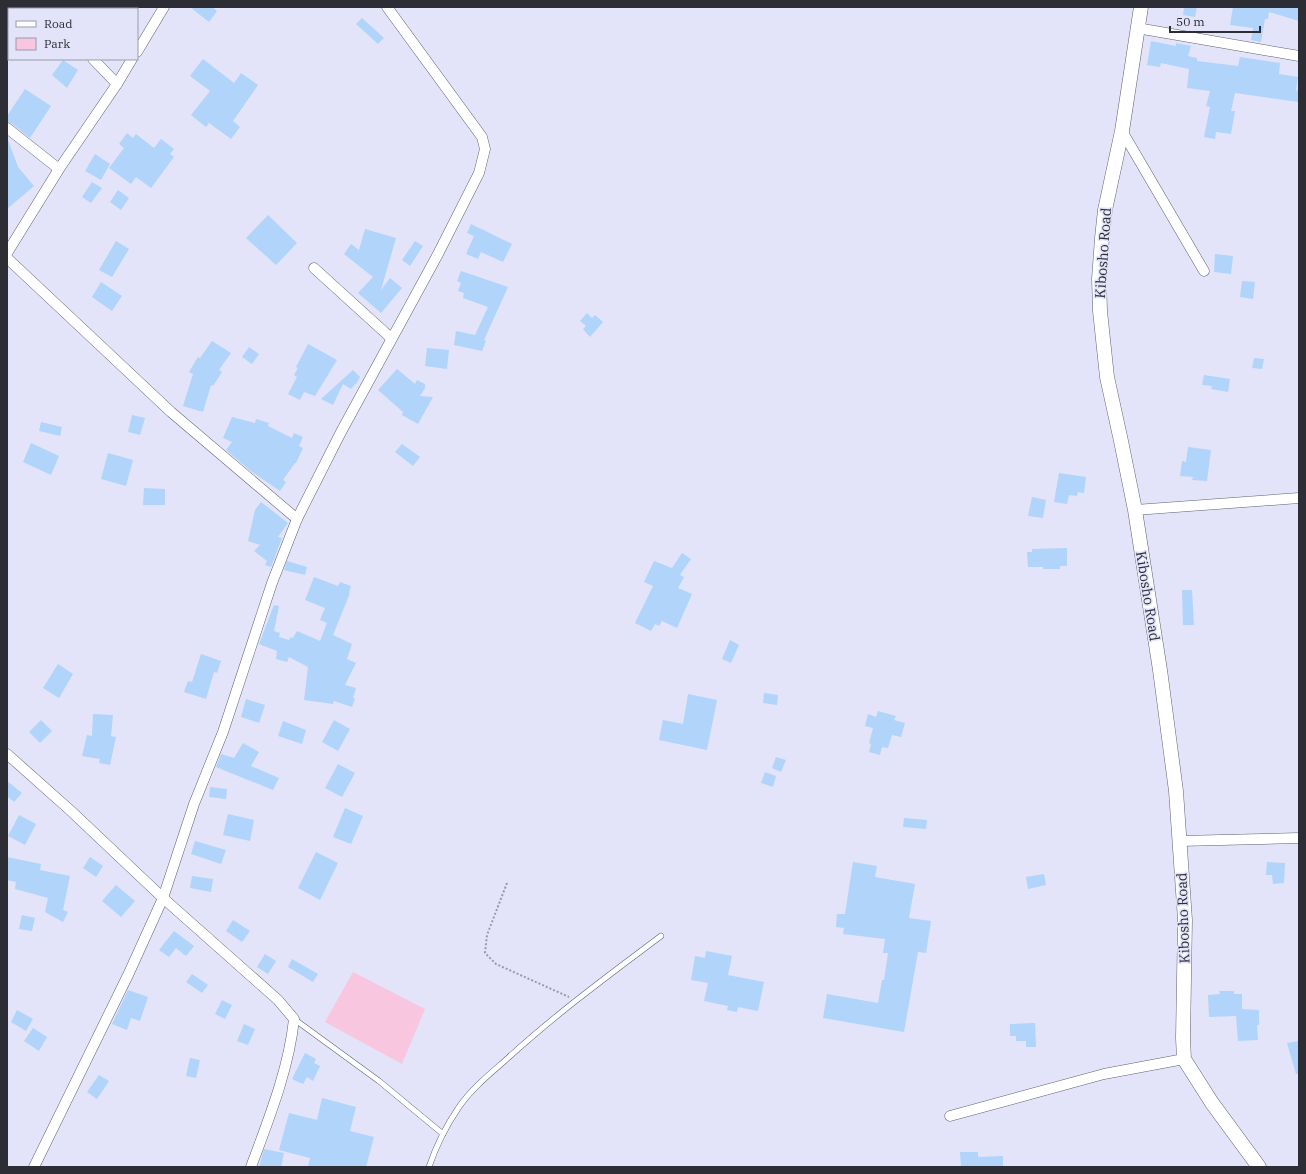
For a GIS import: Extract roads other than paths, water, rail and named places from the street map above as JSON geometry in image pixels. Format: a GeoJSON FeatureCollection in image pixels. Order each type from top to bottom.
{"type":"FeatureCollection","features":[{"type":"Feature","properties":{"kind":"main road","name":"Kibosho Road"},"geometry":{"type":"LineString","coordinates":[[1141,7],[1122,131],[1105,210],[1102,238],[1099,279],[1100,311],[1106,377],[1121,441],[1134,510],[1160,670],[1176,791],[1185,920],[1184,1059],[1212,1103],[1259,1167]]}},
{"type":"Feature","properties":{"kind":"street"},"geometry":{"type":"LineString","coordinates":[[138,50],[164,7]]}},
{"type":"Feature","properties":{"kind":"street"},"geometry":{"type":"LineString","coordinates":[[34,1167],[163,898],[194,804],[223,732],[272,583],[297,519],[341,432],[438,254],[479,173],[485,149],[482,137],[387,7]]}},
{"type":"Feature","properties":{"kind":"street"},"geometry":{"type":"LineString","coordinates":[[1137,28],[1299,56]]}},
{"type":"Feature","properties":{"kind":"street"},"geometry":{"type":"LineString","coordinates":[[94,60],[117,84]]}},
{"type":"Feature","properties":{"kind":"street"},"geometry":{"type":"LineString","coordinates":[[7,253],[59,169],[117,84],[131,60]]}},
{"type":"Feature","properties":{"kind":"street"},"geometry":{"type":"LineString","coordinates":[[7,128],[59,169]]}},
{"type":"Feature","properties":{"kind":"street"},"geometry":{"type":"LineString","coordinates":[[1122,131],[1204,272]]}},
{"type":"Feature","properties":{"kind":"street"},"geometry":{"type":"LineString","coordinates":[[7,258],[171,412],[297,519]]}},
{"type":"Feature","properties":{"kind":"street"},"geometry":{"type":"LineString","coordinates":[[314,268],[391,338]]}},
{"type":"Feature","properties":{"kind":"street"},"geometry":{"type":"LineString","coordinates":[[1134,510],[1299,498]]}},
{"type":"Feature","properties":{"kind":"street"},"geometry":{"type":"LineString","coordinates":[[7,754],[71,811],[163,898],[278,1000],[294,1019],[292,1042],[287,1063],[251,1167]]}},
{"type":"Feature","properties":{"kind":"street"},"geometry":{"type":"LineString","coordinates":[[1180,840],[1299,838]]}},
{"type":"Feature","properties":{"kind":"street"},"geometry":{"type":"LineString","coordinates":[[950,1116],[1104,1074],[1184,1059]]}},
{"type":"Feature","properties":{"kind":"lane"},"geometry":{"type":"LineString","coordinates":[[429,1167],[437,1143],[459,1107],[479,1085],[528,1040],[575,1000],[661,936]]}},
{"type":"Feature","properties":{"kind":"lane"},"geometry":{"type":"LineString","coordinates":[[294,1019],[379,1081],[443,1134]]}}]}
